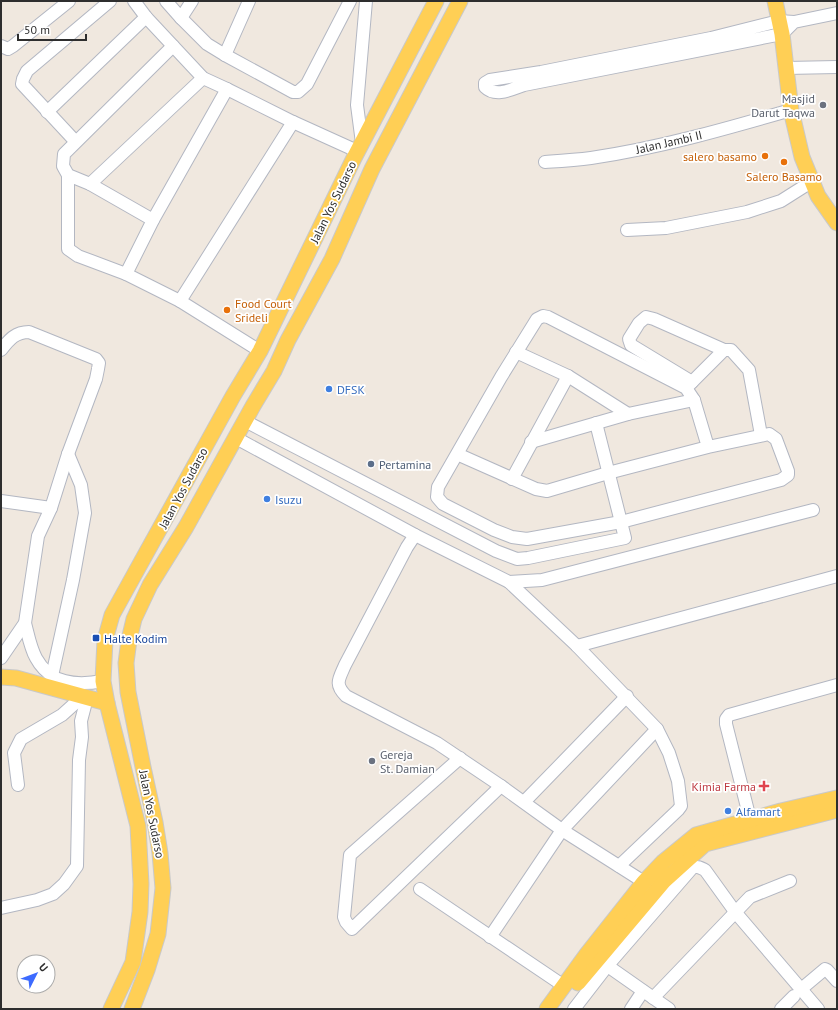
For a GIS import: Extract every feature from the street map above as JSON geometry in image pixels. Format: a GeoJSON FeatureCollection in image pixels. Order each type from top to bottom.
{"type":"FeatureCollection","features":[{"type":"Feature","properties":{"kind":"main road","name":"Jalan Yos Sudarso"},"geometry":{"type":"LineString","coordinates":[[111,1009],[133,962],[140,920],[141,884],[138,826],[107,703],[103,681],[104,640],[112,615],[233,396],[272,330],[360,147],[436,1]]}},
{"type":"Feature","properties":{"kind":"main road","name":"Jalan Yos Sudarso"},"geometry":{"type":"LineString","coordinates":[[132,1009],[147,970],[158,934],[163,888],[160,853],[155,822],[128,692],[126,663],[134,619],[150,585],[186,527],[274,371],[288,340],[332,260],[372,169],[460,1]]}},
{"type":"Feature","properties":{"kind":"main road"},"geometry":{"type":"LineString","coordinates":[[775,1],[785,26],[786,68],[791,110],[802,157],[818,196],[837,223]]}},
{"type":"Feature","properties":{"kind":"main road"},"geometry":{"type":"LineString","coordinates":[[818,196],[837,214]]}},
{"type":"Feature","properties":{"kind":"main road"},"geometry":{"type":"LineString","coordinates":[[272,330],[288,340]]}},
{"type":"Feature","properties":{"kind":"main road"},"geometry":{"type":"LineString","coordinates":[[233,396],[253,406]]}},
{"type":"Feature","properties":{"kind":"main road"},"geometry":{"type":"LineString","coordinates":[[1,677],[16,678],[84,698],[107,703]]}},
{"type":"Feature","properties":{"kind":"main road"},"geometry":{"type":"LineString","coordinates":[[547,1009],[587,954],[644,882],[663,862],[696,835],[750,819],[837,798]]}},
{"type":"Feature","properties":{"kind":"main road"},"geometry":{"type":"LineString","coordinates":[[558,1009],[602,962],[704,844],[837,810]]}},
{"type":"Feature","properties":{"kind":"street"},"geometry":{"type":"LineString","coordinates":[[1,46],[8,49],[13,46],[68,1]]}},
{"type":"Feature","properties":{"kind":"street"},"geometry":{"type":"LineString","coordinates":[[75,141],[22,84],[23,79],[27,71],[110,1]]}},
{"type":"Feature","properties":{"kind":"street"},"geometry":{"type":"LineString","coordinates":[[134,1],[146,17],[203,78],[293,122],[360,147],[357,105],[366,1]]}},
{"type":"Feature","properties":{"kind":"street"},"geometry":{"type":"LineString","coordinates":[[166,1],[207,44],[293,92],[298,92],[307,84],[350,1]]}},
{"type":"Feature","properties":{"kind":"street"},"geometry":{"type":"LineString","coordinates":[[181,18],[192,1]]}},
{"type":"Feature","properties":{"kind":"street"},"geometry":{"type":"LineString","coordinates":[[225,55],[249,1]]}},
{"type":"Feature","properties":{"kind":"street"},"geometry":{"type":"LineString","coordinates":[[785,26],[704,39],[541,72],[490,80],[485,83],[485,87],[492,92],[497,93],[524,85],[785,26],[837,13]]}},
{"type":"Feature","properties":{"kind":"street"},"geometry":{"type":"LineString","coordinates":[[47,112],[146,17]]}},
{"type":"Feature","properties":{"kind":"street"},"geometry":{"type":"LineString","coordinates":[[173,46],[75,141],[64,154],[63,166],[68,175],[68,249],[78,256],[126,274],[180,301],[260,351]]}},
{"type":"Feature","properties":{"kind":"street"},"geometry":{"type":"LineString","coordinates":[[786,68],[837,67]]}},
{"type":"Feature","properties":{"kind":"street"},"geometry":{"type":"LineString","coordinates":[[90,184],[203,78]]}},
{"type":"Feature","properties":{"kind":"street"},"geometry":{"type":"LineString","coordinates":[[126,274],[153,220],[227,89]]}},
{"type":"Feature","properties":{"kind":"street","name":"Jalan Jambi II"},"geometry":{"type":"LineString","coordinates":[[545,162],[590,158],[652,147],[721,130],[791,110]]}},
{"type":"Feature","properties":{"kind":"street"},"geometry":{"type":"LineString","coordinates":[[180,301],[293,122]]}},
{"type":"Feature","properties":{"kind":"street"},"geometry":{"type":"LineString","coordinates":[[68,175],[90,184],[153,220]]}},
{"type":"Feature","properties":{"kind":"street"},"geometry":{"type":"LineString","coordinates":[[627,230],[666,228],[747,212],[781,201],[812,182]]}},
{"type":"Feature","properties":{"kind":"street"},"geometry":{"type":"LineString","coordinates":[[457,454],[536,490],[547,491],[608,473],[708,447],[769,434],[776,439],[788,471],[786,477],[781,480],[621,522],[527,539],[512,537],[494,530],[443,504],[437,497],[438,487],[457,454],[516,352],[537,319],[543,316],[555,320],[689,385]]}},
{"type":"Feature","properties":{"kind":"street"},"geometry":{"type":"LineString","coordinates":[[708,447],[689,385],[632,345],[629,339],[634,329],[646,317],[657,320],[724,350],[731,350],[749,370],[761,435]]}},
{"type":"Feature","properties":{"kind":"street"},"geometry":{"type":"LineString","coordinates":[[1,350],[15,335],[21,332],[28,332],[96,359],[98,363],[97,374],[68,454],[51,508],[38,536],[25,622],[35,657],[42,669],[52,676],[68,683],[88,684],[103,681]]}},
{"type":"Feature","properties":{"kind":"street"},"geometry":{"type":"LineString","coordinates":[[689,385],[724,350]]}},
{"type":"Feature","properties":{"kind":"street"},"geometry":{"type":"LineString","coordinates":[[516,352],[568,376],[628,414]]}},
{"type":"Feature","properties":{"kind":"street"},"geometry":{"type":"LineString","coordinates":[[512,479],[568,376]]}},
{"type":"Feature","properties":{"kind":"street"},"geometry":{"type":"LineString","coordinates":[[531,442],[628,414],[694,400]]}},
{"type":"Feature","properties":{"kind":"street"},"geometry":{"type":"LineString","coordinates":[[245,421],[496,551],[517,559],[569,551],[625,538],[596,423]]}},
{"type":"Feature","properties":{"kind":"street"},"geometry":{"type":"LineString","coordinates":[[236,438],[415,535],[509,582],[578,646],[657,728],[669,753],[678,781],[681,806],[619,866]]}},
{"type":"Feature","properties":{"kind":"street"},"geometry":{"type":"LineString","coordinates":[[52,676],[73,580],[85,513],[81,485],[68,454]]}},
{"type":"Feature","properties":{"kind":"street"},"geometry":{"type":"LineString","coordinates":[[1,501],[51,508]]}},
{"type":"Feature","properties":{"kind":"street"},"geometry":{"type":"LineString","coordinates":[[398,526],[409,506]]}},
{"type":"Feature","properties":{"kind":"street"},"geometry":{"type":"LineString","coordinates":[[509,582],[542,580],[813,510]]}},
{"type":"Feature","properties":{"kind":"street"},"geometry":{"type":"LineString","coordinates":[[415,535],[407,547],[345,665],[338,682],[339,689],[346,696],[437,743],[524,802],[562,830],[644,882]]}},
{"type":"Feature","properties":{"kind":"street"},"geometry":{"type":"LineString","coordinates":[[578,646],[837,576]]}},
{"type":"Feature","properties":{"kind":"street"},"geometry":{"type":"LineString","coordinates":[[1,658],[25,622]]}},
{"type":"Feature","properties":{"kind":"street"},"geometry":{"type":"LineString","coordinates":[[750,819],[726,719],[733,713],[837,685]]}},
{"type":"Feature","properties":{"kind":"street"},"geometry":{"type":"LineString","coordinates":[[524,802],[627,696]]}},
{"type":"Feature","properties":{"kind":"street"},"geometry":{"type":"LineString","coordinates":[[18,785],[14,753],[20,739],[62,715],[84,698]]}},
{"type":"Feature","properties":{"kind":"street"},"geometry":{"type":"LineString","coordinates":[[1,908],[37,900],[53,894],[64,884],[77,866],[79,760],[82,737],[81,720],[84,698]]}},
{"type":"Feature","properties":{"kind":"street"},"geometry":{"type":"LineString","coordinates":[[490,937],[562,830],[657,728]]}},
{"type":"Feature","properties":{"kind":"street"},"geometry":{"type":"LineString","coordinates":[[460,758],[350,855],[344,917],[352,929],[501,786]]}},
{"type":"Feature","properties":{"kind":"street"},"geometry":{"type":"LineString","coordinates":[[669,885],[693,867],[701,867],[705,870],[797,993],[818,1009]]}},
{"type":"Feature","properties":{"kind":"street"},"geometry":{"type":"LineString","coordinates":[[631,1009],[736,913],[750,897],[790,881]]}},
{"type":"Feature","properties":{"kind":"street"},"geometry":{"type":"LineString","coordinates":[[420,889],[564,986]]}},
{"type":"Feature","properties":{"kind":"street"},"geometry":{"type":"LineString","coordinates":[[574,1009],[602,962],[669,1009]]}},
{"type":"Feature","properties":{"kind":"street"},"geometry":{"type":"LineString","coordinates":[[781,1009],[825,969],[837,982]]}},
{"type":"Feature","properties":{"kind":"place","name":"Masjid Darut Taqwa"},"geometry":{"type":"Point","coordinates":[823,105]}},
{"type":"Feature","properties":{"kind":"place","name":"salero basamo"},"geometry":{"type":"Point","coordinates":[765,156]}},
{"type":"Feature","properties":{"kind":"place","name":"Salero Basamo"},"geometry":{"type":"Point","coordinates":[784,162]}},
{"type":"Feature","properties":{"kind":"place","name":"Food Court Srideli"},"geometry":{"type":"Point","coordinates":[227,310]}},
{"type":"Feature","properties":{"kind":"place","name":"DFSK"},"geometry":{"type":"Point","coordinates":[329,389]}},
{"type":"Feature","properties":{"kind":"place","name":"Pertamina"},"geometry":{"type":"Point","coordinates":[371,464]}},
{"type":"Feature","properties":{"kind":"place","name":"Isuzu"},"geometry":{"type":"Point","coordinates":[267,499]}},
{"type":"Feature","properties":{"kind":"place","name":"Halte Kodim"},"geometry":{"type":"Point","coordinates":[96,638]}},
{"type":"Feature","properties":{"kind":"place","name":"Gereja St. Damian"},"geometry":{"type":"Point","coordinates":[372,761]}},
{"type":"Feature","properties":{"kind":"place","name":"Kimia Farma"},"geometry":{"type":"Point","coordinates":[764,786]}},
{"type":"Feature","properties":{"kind":"place","name":"Alfamart"},"geometry":{"type":"Point","coordinates":[728,811]}}]}
